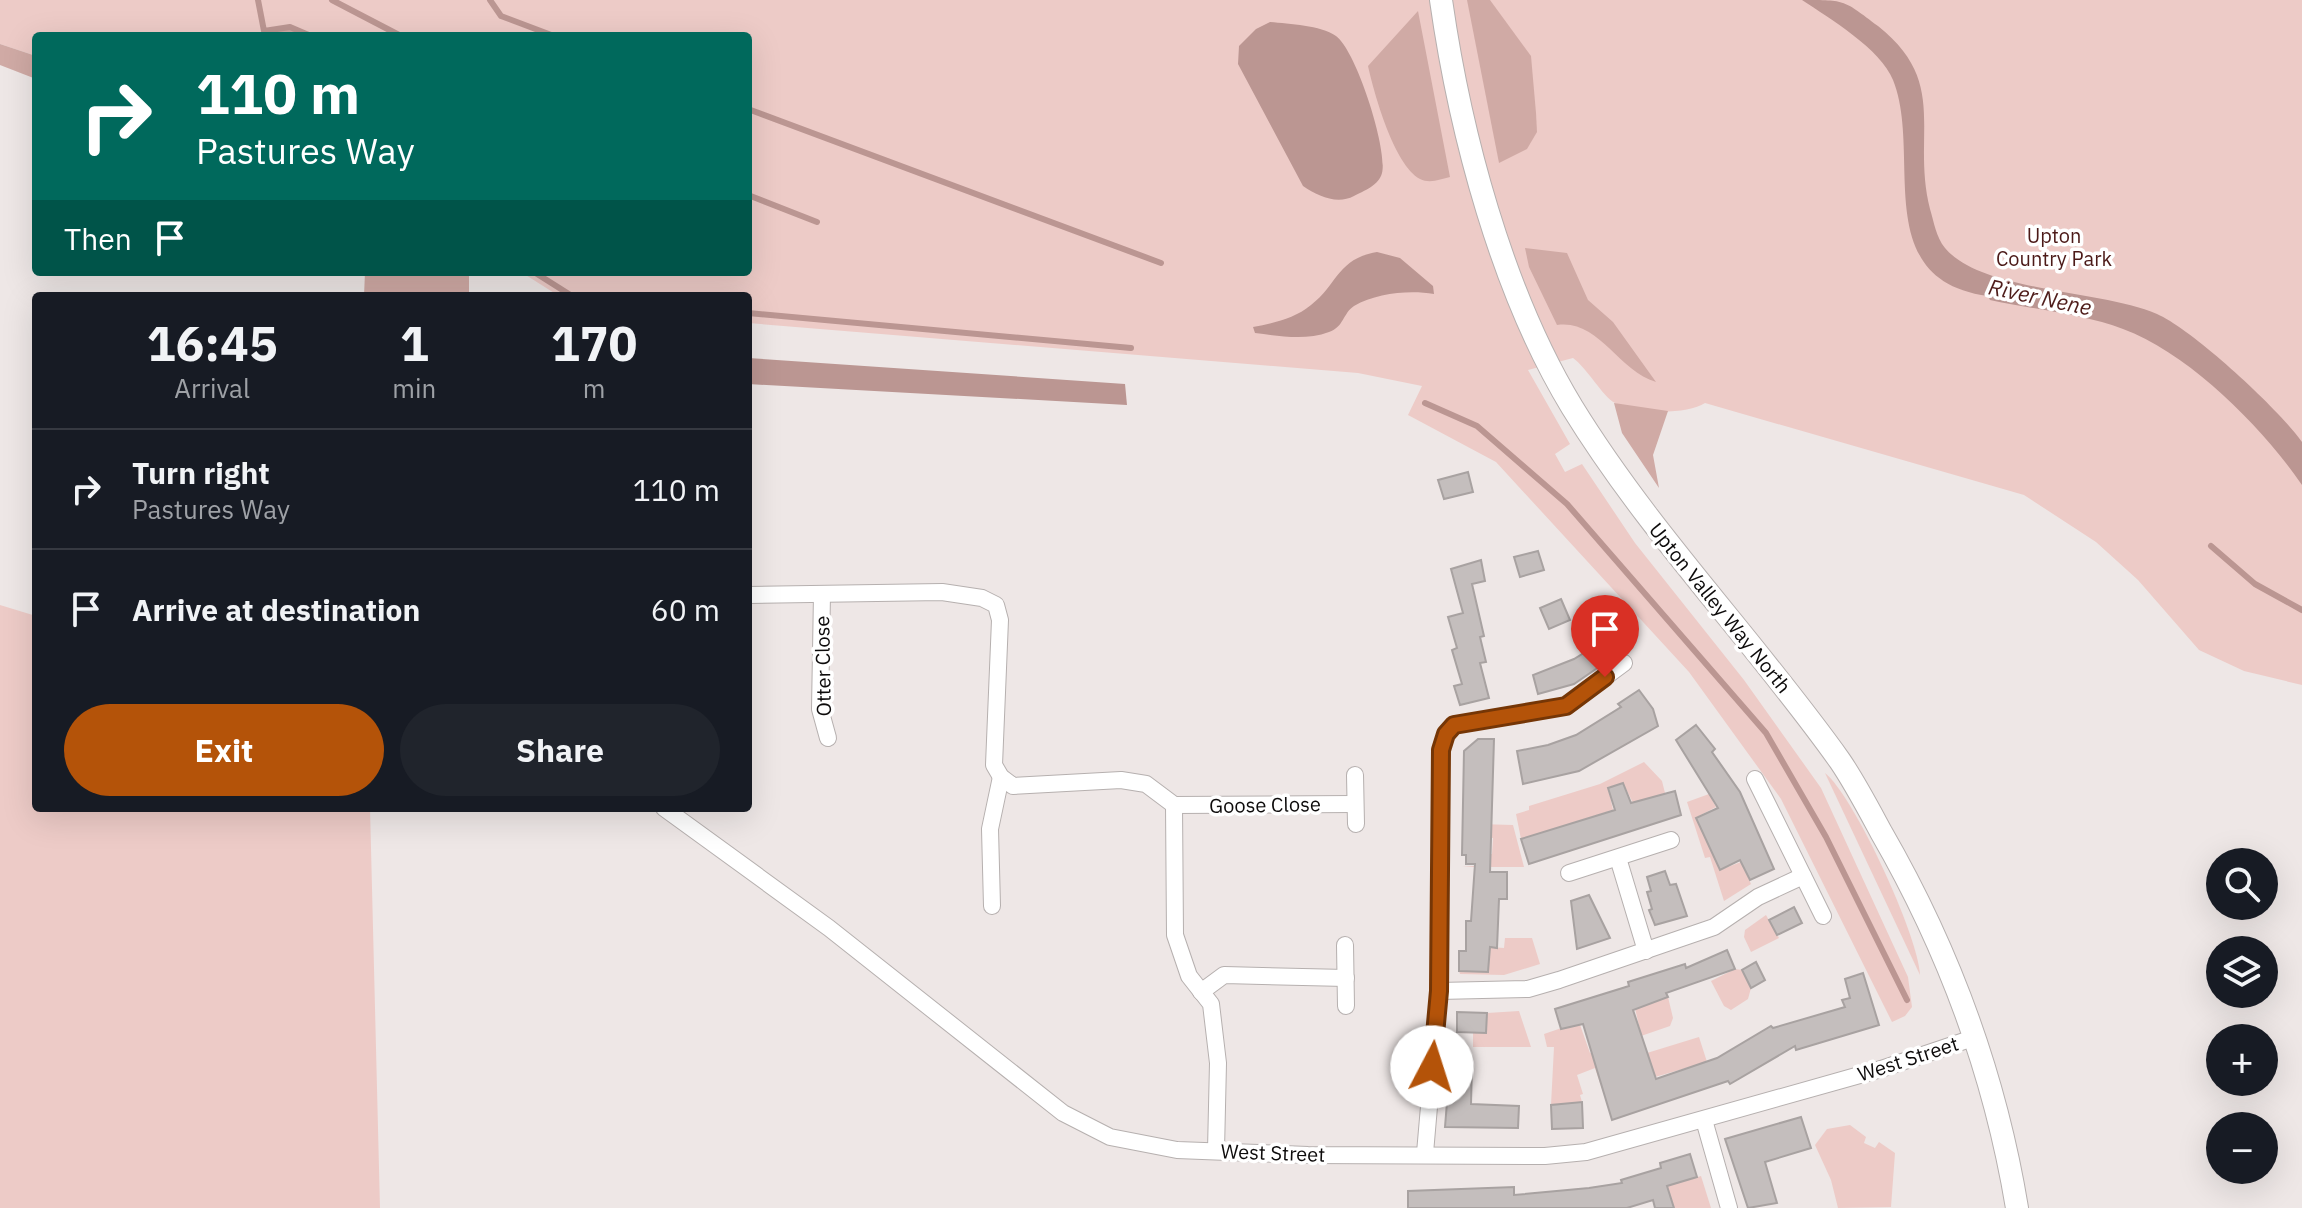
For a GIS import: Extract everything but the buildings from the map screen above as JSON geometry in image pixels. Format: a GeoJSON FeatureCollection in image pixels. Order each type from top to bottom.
{"type":"FeatureCollection","features":[{"type":"Feature","properties":{"kind":"street","name":"Upton Valley Way North"},"geometry":{"type":"LineString","coordinates":[[1441,2],[1454,74],[1477,169],[1532,325],[1572,406],[1640,507],[1842,764],[1913,887],[1976,1037],[2009,1163],[2017,1208]]}},
{"type":"Feature","properties":{"kind":"street"},"geometry":{"type":"LineString","coordinates":[[752,595],[942,592],[982,598],[996,605],[1000,620],[994,765],[1001,777],[1013,786],[1121,780],[1146,784],[1174,805],[1175,935],[1189,976],[1211,1004],[1218,1063],[1216,1150]]}},
{"type":"Feature","properties":{"kind":"street","name":"Otter Close"},"geometry":{"type":"LineString","coordinates":[[822,594],[820,709],[828,738]]}},
{"type":"Feature","properties":{"kind":"street"},"geometry":{"type":"LineString","coordinates":[[1425,1153],[1439,991],[1441,750],[1446,734],[1454,725],[1566,706],[1624,663]]}},
{"type":"Feature","properties":{"kind":"street"},"geometry":{"type":"LineString","coordinates":[[1355,775],[1356,824]]}},
{"type":"Feature","properties":{"kind":"street"},"geometry":{"type":"LineString","coordinates":[[992,906],[990,829],[1001,777]]}},
{"type":"Feature","properties":{"kind":"street"},"geometry":{"type":"LineString","coordinates":[[1755,779],[1823,916]]}},
{"type":"Feature","properties":{"kind":"street","name":"Goose Close"},"geometry":{"type":"LineString","coordinates":[[1174,805],[1355,804]]}},
{"type":"Feature","properties":{"kind":"street","name":"West Street"},"geometry":{"type":"LineString","coordinates":[[670,812],[829,928],[1063,1113],[1110,1137],[1142,1146],[1308,1155],[1425,1153],[1545,1156],[1586,1152],[1881,1069],[1976,1037]]}},
{"type":"Feature","properties":{"kind":"street"},"geometry":{"type":"LineString","coordinates":[[1569,873],[1671,840]]}},
{"type":"Feature","properties":{"kind":"street"},"geometry":{"type":"LineString","coordinates":[[1618,858],[1646,951]]}},
{"type":"Feature","properties":{"kind":"street"},"geometry":{"type":"LineString","coordinates":[[1439,991],[1528,989],[1714,927],[1758,897],[1803,876]]}},
{"type":"Feature","properties":{"kind":"street"},"geometry":{"type":"LineString","coordinates":[[1345,945],[1346,1006]]}},
{"type":"Feature","properties":{"kind":"street"},"geometry":{"type":"LineString","coordinates":[[1201,992],[1224,975],[1346,978]]}},
{"type":"Feature","properties":{"kind":"street"},"geometry":{"type":"LineString","coordinates":[[1704,1120],[1729,1208]]}},
{"type":"Feature","properties":{"kind":"green space","name":"Upton Country Park"},"geometry":{"type":"Polygon","coordinates":[[[0,0],[2302,0],[2302,685],[2244,671],[2199,650],[2138,580],[2096,542],[2024,495],[1705,403],[1674,411],[1624,407],[1610,400],[1573,358],[1528,370],[1570,444],[1555,454],[1565,472],[1582,464],[1635,543],[1744,680],[1821,788],[1908,977],[1912,1007],[1905,1016],[1892,1022],[1781,799],[1689,672],[1496,462],[1408,415],[1422,386],[1358,373],[752,323],[752,292],[553,292],[527,276],[752,276],[752,32],[302,32],[290,27],[266,32],[32,32],[32,55],[0,44],[0,0]]]}},
{"type":"Feature","properties":{"kind":"green space"},"geometry":{"type":"Polygon","coordinates":[[[0,605],[32,615],[32,812],[370,812],[380,1208],[0,1208],[0,605]]]}},
{"type":"Feature","properties":{"kind":"green space"},"geometry":{"type":"Polygon","coordinates":[[[1644,762],[1662,781],[1665,793],[1633,803],[1623,783],[1608,787],[1613,810],[1521,839],[1516,814],[1529,810],[1529,806],[1600,784],[1644,762]]]}},
{"type":"Feature","properties":{"kind":"green space"},"geometry":{"type":"Polygon","coordinates":[[[1825,773],[1852,809],[1883,868],[1917,956],[1920,975],[1825,773]]]}},
{"type":"Feature","properties":{"kind":"green space"},"geometry":{"type":"Polygon","coordinates":[[[1709,794],[1716,807],[1697,817],[1720,870],[1741,862],[1751,884],[1724,901],[1710,857],[1705,858],[1687,802],[1709,794]]]}},
{"type":"Feature","properties":{"kind":"green space"},"geometry":{"type":"Polygon","coordinates":[[[1479,824],[1513,825],[1524,867],[1462,867],[1485,865],[1486,855],[1492,854],[1493,838],[1479,837],[1479,824]]]}},
{"type":"Feature","properties":{"kind":"green space"},"geometry":{"type":"Polygon","coordinates":[[[1766,915],[1779,938],[1751,952],[1744,937],[1745,930],[1766,915]]]}},
{"type":"Feature","properties":{"kind":"green space"},"geometry":{"type":"Polygon","coordinates":[[[1505,938],[1532,938],[1540,964],[1504,975],[1460,974],[1459,971],[1488,972],[1490,947],[1504,948],[1505,938]]]}},
{"type":"Feature","properties":{"kind":"green space"},"geometry":{"type":"Polygon","coordinates":[[[1735,969],[1742,970],[1751,988],[1748,999],[1731,1010],[1724,1006],[1711,981],[1735,969]]]}},
{"type":"Feature","properties":{"kind":"green space"},"geometry":{"type":"Polygon","coordinates":[[[1668,997],[1673,1018],[1670,1026],[1641,1036],[1647,1053],[1699,1037],[1707,1062],[1603,1092],[1595,1068],[1577,1075],[1583,1094],[1580,1095],[1582,1102],[1551,1105],[1554,1047],[1547,1047],[1544,1034],[1579,1022],[1590,1053],[1640,1030],[1635,1008],[1668,997]]]}},
{"type":"Feature","properties":{"kind":"green space"},"geometry":{"type":"Polygon","coordinates":[[[1519,1011],[1531,1047],[1473,1047],[1473,1033],[1485,1033],[1487,1013],[1519,1011]]]}},
{"type":"Feature","properties":{"kind":"green space"},"geometry":{"type":"Polygon","coordinates":[[[1850,1125],[1866,1137],[1864,1143],[1875,1148],[1879,1142],[1895,1153],[1891,1207],[1838,1208],[1831,1180],[1815,1145],[1827,1129],[1850,1125]]]}},
{"type":"Feature","properties":{"kind":"green space"},"geometry":{"type":"Polygon","coordinates":[[[1701,1176],[1711,1208],[1674,1208],[1667,1186],[1701,1176]]]}},
{"type":"Feature","properties":{"kind":"shaded area"},"geometry":{"type":"Polygon","coordinates":[[[1467,0],[1490,0],[1531,56],[1537,132],[1527,149],[1499,163],[1467,0]]]}},
{"type":"Feature","properties":{"kind":"shaded area"},"geometry":{"type":"Polygon","coordinates":[[[1418,11],[1450,177],[1432,181],[1420,179],[1402,159],[1386,127],[1368,66],[1418,11]]]}},
{"type":"Feature","properties":{"kind":"shaded area"},"geometry":{"type":"Polygon","coordinates":[[[290,27],[302,32],[266,32],[290,27]]]}},
{"type":"Feature","properties":{"kind":"shaded area"},"geometry":{"type":"Polygon","coordinates":[[[0,44],[32,55],[32,77],[0,65],[0,44]]]}},
{"type":"Feature","properties":{"kind":"shaded area"},"geometry":{"type":"Polygon","coordinates":[[[1525,248],[1567,253],[1588,300],[1613,322],[1656,382],[1630,368],[1585,330],[1572,325],[1557,325],[1529,267],[1525,248]]]}},
{"type":"Feature","properties":{"kind":"shaded area"},"geometry":{"type":"Polygon","coordinates":[[[365,276],[469,276],[469,292],[364,292],[365,276]]]}},
{"type":"Feature","properties":{"kind":"shaded area"},"geometry":{"type":"Polygon","coordinates":[[[1614,403],[1668,411],[1653,455],[1659,488],[1622,433],[1614,403]]]}},
{"type":"Feature","properties":{"kind":"water","name":"River Nene"},"geometry":{"type":"Polygon","coordinates":[[[1802,0],[1837,1],[1850,6],[1900,47],[1914,68],[1924,111],[1925,182],[1939,239],[1945,248],[1962,262],[1986,274],[2133,306],[2173,323],[2234,372],[2291,428],[2302,442],[2302,485],[2245,417],[2199,374],[2174,356],[2123,329],[2092,319],[1990,300],[1988,296],[1951,285],[1927,266],[1913,240],[1907,210],[1901,110],[1893,80],[1887,68],[1866,46],[1802,0]]]}},
{"type":"Feature","properties":{"kind":"water"},"geometry":{"type":"Polygon","coordinates":[[[1270,22],[1322,29],[1336,36],[1344,45],[1369,101],[1383,161],[1378,181],[1366,190],[1341,200],[1321,196],[1303,186],[1238,64],[1239,46],[1256,29],[1270,22]]]}},
{"type":"Feature","properties":{"kind":"water"},"geometry":{"type":"Polygon","coordinates":[[[1377,252],[1400,258],[1433,286],[1434,294],[1414,292],[1373,298],[1354,306],[1338,327],[1320,335],[1292,337],[1255,333],[1253,327],[1298,314],[1320,297],[1346,266],[1364,255],[1377,252]]]}},
{"type":"Feature","properties":{"kind":"water"},"geometry":{"type":"Polygon","coordinates":[[[752,358],[1125,384],[1127,405],[752,384],[752,358]]]}},
{"type":"Feature","properties":{"kind":"waterway"},"geometry":{"type":"LineString","coordinates":[[258,0],[264,31],[290,27],[302,32]]}},
{"type":"Feature","properties":{"kind":"waterway"},"geometry":{"type":"LineString","coordinates":[[332,0],[393,32]]}},
{"type":"Feature","properties":{"kind":"waterway"},"geometry":{"type":"LineString","coordinates":[[490,0],[501,16],[543,32]]}},
{"type":"Feature","properties":{"kind":"waterway"},"geometry":{"type":"LineString","coordinates":[[752,110],[1161,263]]}},
{"type":"Feature","properties":{"kind":"waterway"},"geometry":{"type":"LineString","coordinates":[[752,197],[817,222]]}},
{"type":"Feature","properties":{"kind":"waterway"},"geometry":{"type":"LineString","coordinates":[[540,276],[566,292]]}},
{"type":"Feature","properties":{"kind":"waterway"},"geometry":{"type":"LineString","coordinates":[[752,313],[1131,348]]}},
{"type":"Feature","properties":{"kind":"waterway"},"geometry":{"type":"LineString","coordinates":[[1425,403],[1477,426],[1567,504],[1766,733],[1826,837],[1907,1000]]}},
{"type":"Feature","properties":{"kind":"waterway"},"geometry":{"type":"LineString","coordinates":[[2211,546],[2255,584],[2302,610]]}},
{"type":"Feature","properties":{"kind":"route"},"geometry":{"type":"LineString","coordinates":[[1432,1067],[1439,991],[1441,750],[1446,734],[1454,725],[1566,706],[1605,677]]}}]}
